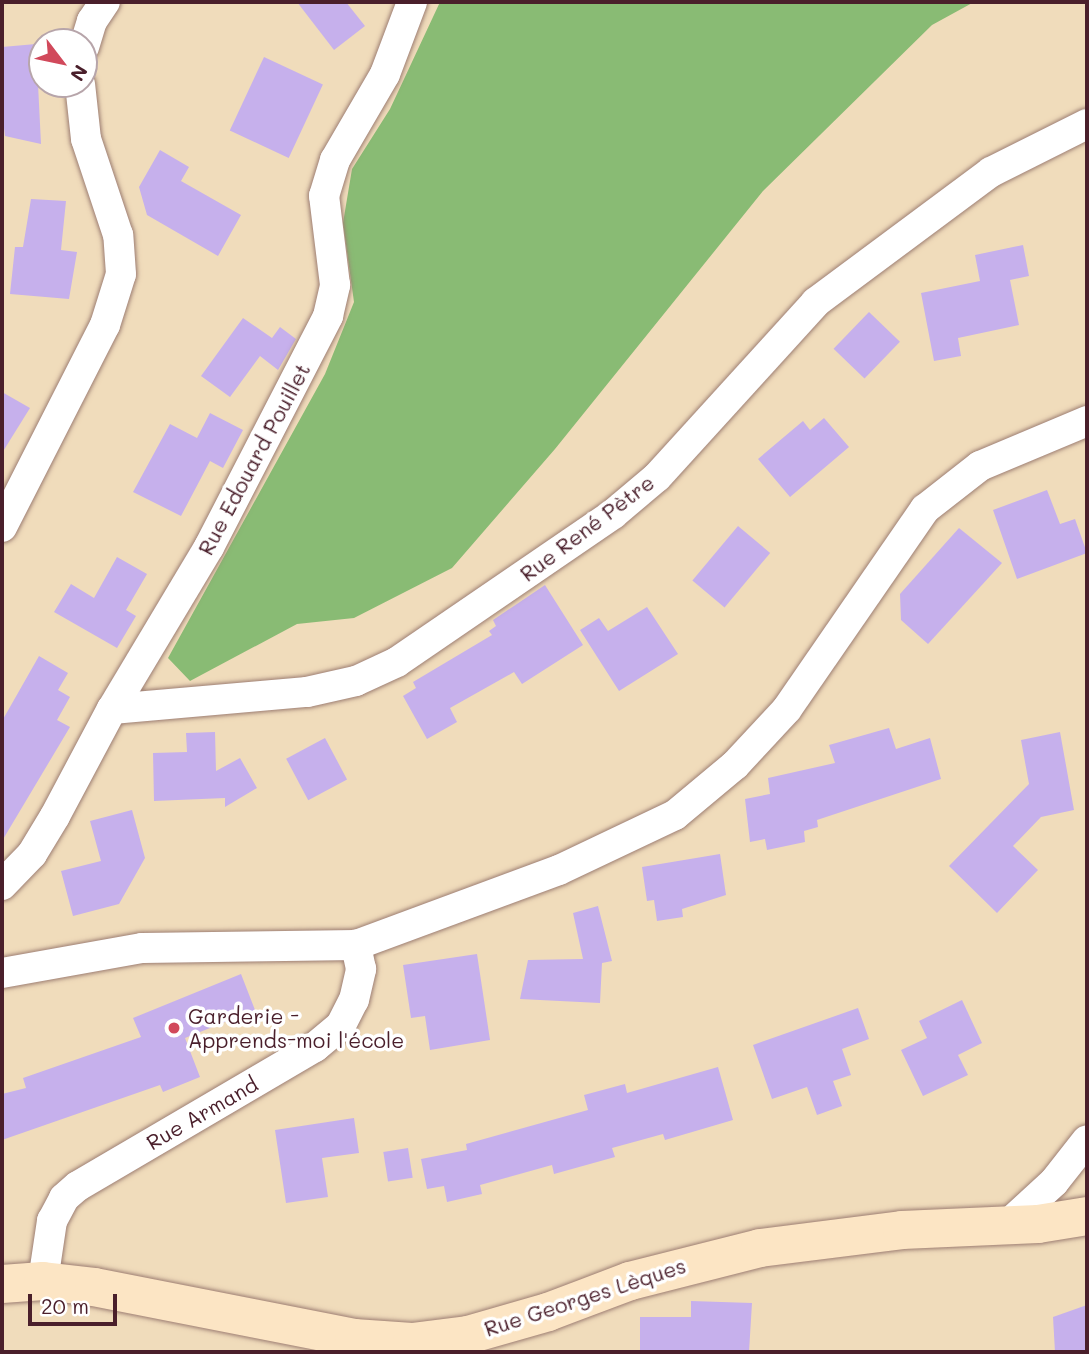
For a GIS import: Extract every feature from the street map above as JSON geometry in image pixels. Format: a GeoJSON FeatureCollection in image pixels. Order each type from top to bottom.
{"type":"FeatureCollection","features":[{"type":"Feature","properties":{"kind":"main road","name":"Rue Georges Lèques"},"geometry":{"type":"LineString","coordinates":[[2,1284],[43,1281],[354,1338],[412,1342],[468,1335],[642,1278],[760,1248],[902,1230],[1006,1226],[1087,1216]]}},
{"type":"Feature","properties":{"kind":"street"},"geometry":{"type":"LineString","coordinates":[[90,28],[104,2]]}},
{"type":"Feature","properties":{"kind":"street","name":"Rue Edouard Pouillet"},"geometry":{"type":"LineString","coordinates":[[2,885],[32,854],[112,709],[209,547],[328,316],[335,285],[324,195],[335,160],[385,74],[412,2]]}},
{"type":"Feature","properties":{"kind":"street"},"geometry":{"type":"LineString","coordinates":[[2,527],[105,325],[121,274],[118,235],[86,139],[82,98]]}},
{"type":"Feature","properties":{"kind":"street","name":"Rue René Pètre"},"geometry":{"type":"LineString","coordinates":[[112,709],[307,692],[356,681],[397,662],[613,514],[657,477],[816,302],[991,172],[1087,124]]}},
{"type":"Feature","properties":{"kind":"street"},"geometry":{"type":"LineString","coordinates":[[2,973],[142,948],[356,946],[559,870],[675,815],[734,765],[787,709],[925,509],[979,466],[1087,421]]}},
{"type":"Feature","properties":{"kind":"street","name":"Rue Armand"},"geometry":{"type":"LineString","coordinates":[[43,1281],[52,1221],[64,1198],[78,1186],[315,1047],[341,1025],[354,1000],[361,969],[356,946]]}},
{"type":"Feature","properties":{"kind":"street"},"geometry":{"type":"LineString","coordinates":[[1006,1226],[1054,1182],[1087,1140]]}},
{"type":"Feature","properties":{"kind":"green space"},"geometry":{"type":"Polygon","coordinates":[[[440,2],[974,2],[932,25],[763,191],[555,449],[452,568],[354,618],[297,624],[190,681],[168,658],[325,374],[354,302],[343,223],[352,169],[390,109],[440,2]]]}},
{"type":"Feature","properties":{"kind":"building"},"geometry":{"type":"Polygon","coordinates":[[[297,2],[346,2],[365,26],[334,50],[297,2]]]}},
{"type":"Feature","properties":{"kind":"building"},"geometry":{"type":"Polygon","coordinates":[[[28,45],[28,98],[39,98],[41,144],[5,136],[2,112],[2,47],[28,45]]]}},
{"type":"Feature","properties":{"kind":"building"},"geometry":{"type":"Polygon","coordinates":[[[264,57],[323,84],[289,158],[230,130],[264,57]]]}},
{"type":"Feature","properties":{"kind":"building"},"geometry":{"type":"Polygon","coordinates":[[[160,150],[189,167],[181,181],[241,215],[218,256],[147,215],[139,187],[160,150]]]}},
{"type":"Feature","properties":{"kind":"building"},"geometry":{"type":"Polygon","coordinates":[[[31,199],[66,201],[61,250],[77,252],[69,299],[10,294],[15,247],[23,247],[31,199]]]}},
{"type":"Feature","properties":{"kind":"building"},"geometry":{"type":"Polygon","coordinates":[[[1023,245],[1029,276],[1010,280],[1019,325],[958,338],[961,356],[934,361],[921,293],[980,281],[975,255],[1023,245]]]}},
{"type":"Feature","properties":{"kind":"building"},"geometry":{"type":"Polygon","coordinates":[[[869,312],[900,342],[865,379],[834,349],[869,312]]]}},
{"type":"Feature","properties":{"kind":"building"},"geometry":{"type":"Polygon","coordinates":[[[243,318],[272,338],[280,327],[296,339],[278,370],[260,356],[230,397],[201,376],[243,318]]]}},
{"type":"Feature","properties":{"kind":"building"},"geometry":{"type":"Polygon","coordinates":[[[2,392],[30,408],[2,453],[2,392]]]}},
{"type":"Feature","properties":{"kind":"building"},"geometry":{"type":"Polygon","coordinates":[[[210,413],[243,430],[223,468],[210,461],[181,516],[133,492],[170,424],[197,438],[210,413]]]}},
{"type":"Feature","properties":{"kind":"building"},"geometry":{"type":"Polygon","coordinates":[[[824,418],[849,447],[790,497],[758,459],[803,421],[810,430],[824,418]]]}},
{"type":"Feature","properties":{"kind":"building"},"geometry":{"type":"Polygon","coordinates":[[[1047,490],[1060,524],[1075,519],[1087,553],[1017,579],[993,510],[1047,490]]]}},
{"type":"Feature","properties":{"kind":"building"},"geometry":{"type":"Polygon","coordinates":[[[738,526],[770,553],[725,607],[692,580],[738,526]]]}},
{"type":"Feature","properties":{"kind":"building"},"geometry":{"type":"Polygon","coordinates":[[[959,528],[1002,563],[928,644],[901,620],[900,594],[959,528]]]}},
{"type":"Feature","properties":{"kind":"building"},"geometry":{"type":"Polygon","coordinates":[[[117,557],[147,574],[126,610],[136,616],[117,648],[54,612],[71,584],[94,598],[117,557]]]}},
{"type":"Feature","properties":{"kind":"building"},"geometry":{"type":"Polygon","coordinates":[[[545,585],[583,645],[522,684],[514,672],[450,708],[457,722],[427,739],[403,696],[416,688],[413,682],[492,635],[489,631],[496,626],[493,620],[545,585]]]}},
{"type":"Feature","properties":{"kind":"building"},"geometry":{"type":"Polygon","coordinates":[[[647,607],[678,654],[619,691],[580,630],[599,618],[608,631],[647,607]]]}},
{"type":"Feature","properties":{"kind":"building"},"geometry":{"type":"Polygon","coordinates":[[[39,656],[68,673],[58,690],[70,697],[57,720],[70,727],[2,841],[2,721],[39,656]]]}},
{"type":"Feature","properties":{"kind":"building"},"geometry":{"type":"Polygon","coordinates":[[[889,728],[896,749],[930,738],[941,779],[817,820],[818,827],[804,831],[805,842],[767,850],[765,839],[750,842],[745,799],[770,794],[768,778],[835,763],[829,745],[889,728]]]}},
{"type":"Feature","properties":{"kind":"building"},"geometry":{"type":"Polygon","coordinates":[[[215,732],[216,771],[240,758],[257,788],[225,807],[225,798],[154,801],[153,753],[187,752],[186,733],[215,732]]]}},
{"type":"Feature","properties":{"kind":"building"},"geometry":{"type":"Polygon","coordinates":[[[1060,732],[1074,810],[1041,817],[1013,846],[1038,870],[997,913],[949,866],[1029,784],[1021,740],[1060,732]]]}},
{"type":"Feature","properties":{"kind":"building"},"geometry":{"type":"Polygon","coordinates":[[[325,738],[347,779],[308,800],[286,759],[325,738]]]}},
{"type":"Feature","properties":{"kind":"building"},"geometry":{"type":"Polygon","coordinates":[[[132,810],[145,858],[119,904],[73,916],[61,871],[101,861],[90,821],[132,810]]]}},
{"type":"Feature","properties":{"kind":"building"},"geometry":{"type":"Polygon","coordinates":[[[720,854],[726,895],[682,909],[683,917],[657,921],[654,900],[647,901],[642,867],[720,854]]]}},
{"type":"Feature","properties":{"kind":"building"},"geometry":{"type":"Polygon","coordinates":[[[598,906],[612,961],[602,963],[600,1003],[520,999],[528,960],[583,959],[573,913],[598,906]]]}},
{"type":"Feature","properties":{"kind":"building"},"geometry":{"type":"Polygon","coordinates":[[[477,954],[490,1040],[430,1050],[425,1016],[411,1018],[403,965],[477,954]]]}},
{"type":"Feature","properties":{"kind":"building"},"geometry":{"type":"Polygon","coordinates":[[[241,974],[255,1010],[185,1038],[200,1077],[163,1092],[160,1085],[2,1140],[2,1094],[26,1088],[23,1078],[141,1037],[133,1018],[241,974]]]}},
{"type":"Feature","properties":{"kind":"building"},"geometry":{"type":"Polygon","coordinates":[[[962,1000],[982,1043],[958,1055],[968,1075],[923,1096],[901,1050],[927,1038],[919,1021],[962,1000]]]}},
{"type":"Feature","properties":{"kind":"building"},"geometry":{"type":"Polygon","coordinates":[[[858,1008],[869,1039],[842,1049],[851,1075],[833,1081],[842,1106],[817,1115],[807,1087],[772,1099],[753,1045],[858,1008]]]}},
{"type":"Feature","properties":{"kind":"building"},"geometry":{"type":"Polygon","coordinates":[[[718,1067],[733,1120],[665,1140],[663,1134],[612,1148],[615,1157],[554,1174],[552,1165],[480,1185],[482,1194],[447,1202],[444,1186],[427,1189],[421,1159],[467,1150],[466,1144],[588,1110],[584,1095],[625,1084],[627,1093],[718,1067]]]}},
{"type":"Feature","properties":{"kind":"building"},"geometry":{"type":"Polygon","coordinates":[[[354,1118],[359,1153],[322,1158],[328,1197],[286,1203],[275,1130],[354,1118]]]}},
{"type":"Feature","properties":{"kind":"building"},"geometry":{"type":"Polygon","coordinates":[[[408,1148],[413,1178],[388,1182],[383,1152],[408,1148]]]}},
{"type":"Feature","properties":{"kind":"building"},"geometry":{"type":"Polygon","coordinates":[[[691,1301],[752,1303],[749,1352],[640,1352],[640,1317],[691,1317],[691,1301]]]}},
{"type":"Feature","properties":{"kind":"building"},"geometry":{"type":"Polygon","coordinates":[[[1087,1305],[1087,1352],[1055,1352],[1053,1317],[1087,1305]]]}},
{"type":"Feature","properties":{"kind":"place","name":"Garderie - Apprends-moi l'école"},"geometry":{"type":"Point","coordinates":[174,1028]}}]}
